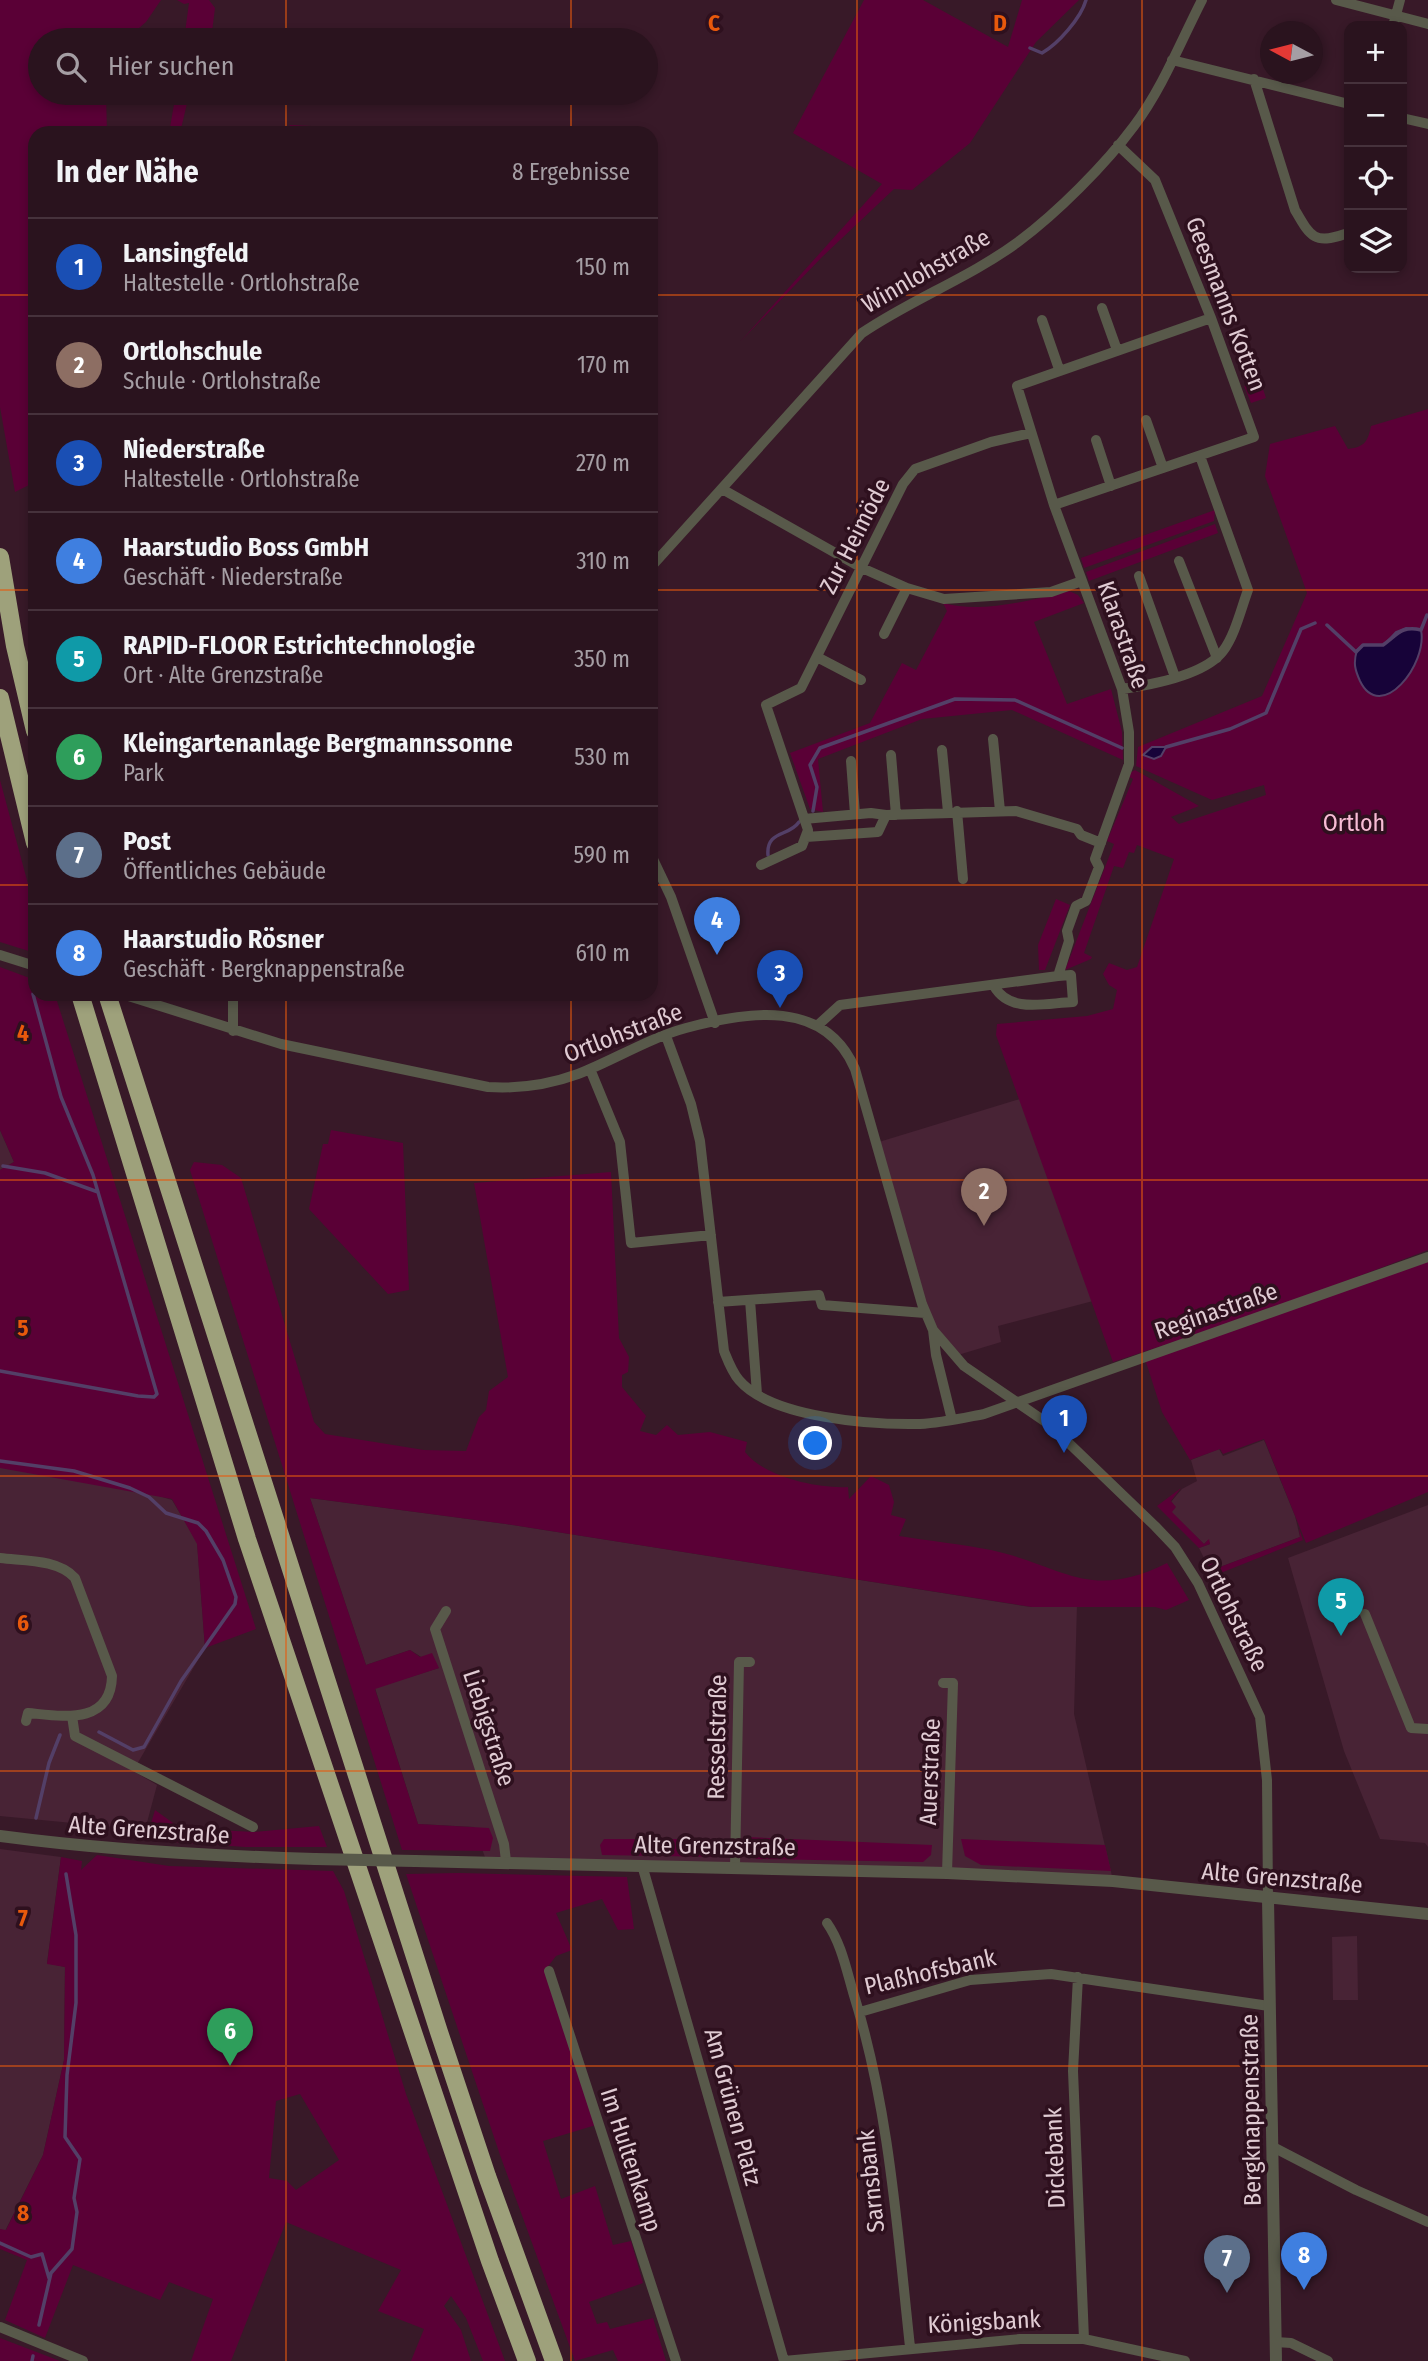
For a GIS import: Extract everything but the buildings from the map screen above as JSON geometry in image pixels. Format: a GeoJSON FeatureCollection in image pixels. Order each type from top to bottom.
{"type":"FeatureCollection","features":[{"type":"Feature","properties":{"kind":"highway"},"geometry":{"type":"LineString","coordinates":[[0,556],[15,646],[28,701]]}},
{"type":"Feature","properties":{"kind":"highway"},"geometry":{"type":"LineString","coordinates":[[0,698],[28,814]]}},
{"type":"Feature","properties":{"kind":"highway"},"geometry":{"type":"LineString","coordinates":[[82,1001],[247,1539],[490,2260],[527,2361]]}},
{"type":"Feature","properties":{"kind":"highway"},"geometry":{"type":"LineString","coordinates":[[109,1001],[486,2176],[554,2361]]}},
{"type":"Feature","properties":{"kind":"street","name":"Winnlohstraße"},"geometry":{"type":"LineString","coordinates":[[658,559],[862,333],[890,314],[956,282],[1019,242],[1118,145],[1135,124],[1202,0]]}},
{"type":"Feature","properties":{"kind":"street"},"geometry":{"type":"LineString","coordinates":[[1394,21],[1400,0]]}},
{"type":"Feature","properties":{"kind":"street"},"geometry":{"type":"LineString","coordinates":[[1341,1],[1391,21]]}},
{"type":"Feature","properties":{"kind":"street"},"geometry":{"type":"LineString","coordinates":[[1407,23],[1428,24]]}},
{"type":"Feature","properties":{"kind":"street"},"geometry":{"type":"LineString","coordinates":[[1171,60],[1344,103]]}},
{"type":"Feature","properties":{"kind":"street"},"geometry":{"type":"LineString","coordinates":[[1254,79],[1295,210],[1311,235],[1326,240],[1344,234]]}},
{"type":"Feature","properties":{"kind":"street"},"geometry":{"type":"LineString","coordinates":[[1407,119],[1428,124]]}},
{"type":"Feature","properties":{"kind":"street","name":"Geesmanns Kotten"},"geometry":{"type":"LineString","coordinates":[[1054,505],[1254,436],[1211,318],[1155,180],[1118,145]]}},
{"type":"Feature","properties":{"kind":"street"},"geometry":{"type":"LineString","coordinates":[[1102,308],[1116,350]]}},
{"type":"Feature","properties":{"kind":"street","name":"Klarastraße"},"geometry":{"type":"LineString","coordinates":[[1058,976],[1069,941],[1066,931],[1076,905],[1086,901],[1098,867],[1095,859],[1129,764],[1129,732],[1122,689],[1054,505],[1017,386],[1059,369],[1211,318]]}},
{"type":"Feature","properties":{"kind":"street"},"geometry":{"type":"LineString","coordinates":[[1042,320],[1059,369]]}},
{"type":"Feature","properties":{"kind":"street"},"geometry":{"type":"LineString","coordinates":[[1146,420],[1163,468]]}},
{"type":"Feature","properties":{"kind":"street","name":"Zur Heimöde"},"geometry":{"type":"LineString","coordinates":[[806,836],[808,830],[766,705],[801,688],[903,484],[915,469],[991,442],[1031,433]]}},
{"type":"Feature","properties":{"kind":"street"},"geometry":{"type":"LineString","coordinates":[[1096,440],[1111,486]]}},
{"type":"Feature","properties":{"kind":"street"},"geometry":{"type":"LineString","coordinates":[[1122,689],[1153,685],[1217,658],[1225,649],[1248,590],[1200,456]]}},
{"type":"Feature","properties":{"kind":"street"},"geometry":{"type":"LineString","coordinates":[[722,489],[862,568],[908,588],[944,599],[1051,592],[1082,580]]}},
{"type":"Feature","properties":{"kind":"street"},"geometry":{"type":"LineString","coordinates":[[1179,561],[1217,658]]}},
{"type":"Feature","properties":{"kind":"street"},"geometry":{"type":"LineString","coordinates":[[1139,576],[1175,677]]}},
{"type":"Feature","properties":{"kind":"street"},"geometry":{"type":"LineString","coordinates":[[884,634],[908,588]]}},
{"type":"Feature","properties":{"kind":"street"},"geometry":{"type":"LineString","coordinates":[[817,657],[861,680]]}},
{"type":"Feature","properties":{"kind":"street"},"geometry":{"type":"LineString","coordinates":[[993,739],[1000,811]]}},
{"type":"Feature","properties":{"kind":"street"},"geometry":{"type":"LineString","coordinates":[[942,750],[963,879]]}},
{"type":"Feature","properties":{"kind":"street"},"geometry":{"type":"LineString","coordinates":[[761,865],[802,846],[806,836],[878,832],[891,815],[891,755]]}},
{"type":"Feature","properties":{"kind":"street"},"geometry":{"type":"LineString","coordinates":[[851,761],[855,814]]}},
{"type":"Feature","properties":{"kind":"street"},"geometry":{"type":"LineString","coordinates":[[804,819],[855,814],[1016,811],[1077,829],[1081,835],[1101,843]]}},
{"type":"Feature","properties":{"kind":"street"},"geometry":{"type":"LineString","coordinates":[[658,870],[671,897],[715,1023]]}},
{"type":"Feature","properties":{"kind":"street"},"geometry":{"type":"LineString","coordinates":[[0,955],[28,964]]}},
{"type":"Feature","properties":{"kind":"street"},"geometry":{"type":"LineString","coordinates":[[818,1025],[840,1005],[1058,976],[1071,975],[1073,1002],[1012,1005],[999,996],[994,986]]}},
{"type":"Feature","properties":{"kind":"street","name":"Ortlohstraße"},"geometry":{"type":"LineString","coordinates":[[144,1001],[233,1031],[306,1050],[488,1087],[514,1089],[538,1085],[590,1069],[686,1028],[715,1023],[787,1015],[818,1025],[834,1036],[847,1051],[855,1069],[925,1313],[933,1330],[964,1366],[1050,1425],[1156,1526],[1175,1547],[1198,1583],[1260,1717],[1267,1780],[1268,1899]]}},
{"type":"Feature","properties":{"kind":"street"},"geometry":{"type":"LineString","coordinates":[[233,1001],[233,1031]]}},
{"type":"Feature","properties":{"kind":"street"},"geometry":{"type":"LineString","coordinates":[[666,1036],[691,1104],[700,1141],[724,1351],[739,1380],[757,1394]]}},
{"type":"Feature","properties":{"kind":"street"},"geometry":{"type":"LineString","coordinates":[[590,1069],[620,1142],[631,1243],[711,1236]]}},
{"type":"Feature","properties":{"kind":"street","name":"Reginastraße"},"geometry":{"type":"LineString","coordinates":[[757,1394],[777,1404],[827,1416],[919,1424],[984,1414],[1428,1257]]}},
{"type":"Feature","properties":{"kind":"street"},"geometry":{"type":"LineString","coordinates":[[718,1302],[819,1295],[822,1305],[925,1313]]}},
{"type":"Feature","properties":{"kind":"street"},"geometry":{"type":"LineString","coordinates":[[750,1300],[757,1394]]}},
{"type":"Feature","properties":{"kind":"street","name":"Ortlohstraße"},"geometry":{"type":"LineString","coordinates":[[933,1330],[936,1355],[952,1420]]}},
{"type":"Feature","properties":{"kind":"street"},"geometry":{"type":"LineString","coordinates":[[0,1558],[61,1567],[75,1578],[109,1668],[111,1686],[104,1702],[96,1709],[84,1716],[28,1713],[26,1721]]}},
{"type":"Feature","properties":{"kind":"street","name":"Liebigstraße"},"geometry":{"type":"LineString","coordinates":[[446,1611],[435,1629],[504,1844],[506,1861]]}},
{"type":"Feature","properties":{"kind":"street"},"geometry":{"type":"LineString","coordinates":[[1365,1614],[1411,1728],[1428,1729]]}},
{"type":"Feature","properties":{"kind":"street","name":"Resselstraße"},"geometry":{"type":"LineString","coordinates":[[735,1867],[739,1662],[750,1662]]}},
{"type":"Feature","properties":{"kind":"street","name":"Auerstraße"},"geometry":{"type":"LineString","coordinates":[[943,1683],[953,1683],[947,1872]]}},
{"type":"Feature","properties":{"kind":"street"},"geometry":{"type":"LineString","coordinates":[[72,1716],[75,1736],[253,1827]]}},
{"type":"Feature","properties":{"kind":"street","name":"Alte Grenzstraße"},"geometry":{"type":"LineString","coordinates":[[0,1836],[86,1848],[201,1856],[947,1872],[1113,1881],[1428,1914]]}},
{"type":"Feature","properties":{"kind":"street","name":"Am Grünen Platz"},"geometry":{"type":"LineString","coordinates":[[642,1865],[784,2361]]}},
{"type":"Feature","properties":{"kind":"street","name":"Bergknappenstraße"},"geometry":{"type":"LineString","coordinates":[[1268,1899],[1276,2361]]}},
{"type":"Feature","properties":{"kind":"street","name":"Plaßhofsbank"},"geometry":{"type":"LineString","coordinates":[[827,1923],[836,1935],[860,2012],[970,1980],[1013,1974],[1077,1977],[1269,2006]]}},
{"type":"Feature","properties":{"kind":"street","name":"Im Hultenkamp"},"geometry":{"type":"LineString","coordinates":[[549,1971],[676,2361]]}},
{"type":"Feature","properties":{"kind":"street","name":"Dickebank"},"geometry":{"type":"LineString","coordinates":[[1077,1977],[1073,2071],[1084,2339]]}},
{"type":"Feature","properties":{"kind":"street","name":"Sarnsbank"},"geometry":{"type":"LineString","coordinates":[[860,2012],[885,2117],[910,2347]]}},
{"type":"Feature","properties":{"kind":"street"},"geometry":{"type":"LineString","coordinates":[[1273,2147],[1356,2190],[1428,2222]]}},
{"type":"Feature","properties":{"kind":"street"},"geometry":{"type":"LineString","coordinates":[[0,2327],[83,2361]]}},
{"type":"Feature","properties":{"kind":"street","name":"Königsbank"},"geometry":{"type":"LineString","coordinates":[[784,2361],[910,2347],[1020,2339],[1084,2339],[1185,2361]]}},
{"type":"Feature","properties":{"kind":"street"},"geometry":{"type":"LineString","coordinates":[[1276,2342],[1291,2343],[1328,2361]]}},
{"type":"Feature","properties":{"kind":"shaded area"},"geometry":{"type":"Polygon","coordinates":[[[1406,628],[1421,630],[1421,644],[1410,672],[1390,693],[1379,696],[1369,693],[1356,670],[1357,650],[1363,645],[1384,645],[1396,632],[1406,628]]]}},
{"type":"Feature","properties":{"kind":"shaded area"},"geometry":{"type":"Polygon","coordinates":[[[1152,747],[1166,747],[1161,756],[1154,759],[1143,755],[1152,747]]]}},
{"type":"Feature","properties":{"kind":"shaded area"},"geometry":{"type":"Polygon","coordinates":[[[1020,1099],[1093,1301],[998,1326],[1001,1342],[958,1355],[944,1342],[924,1303],[879,1142],[1020,1099]]]}},
{"type":"Feature","properties":{"kind":"shaded area"},"geometry":{"type":"Polygon","coordinates":[[[0,1130],[14,1162],[0,1170],[0,1130]]]}},
{"type":"Feature","properties":{"kind":"shaded area"},"geometry":{"type":"Polygon","coordinates":[[[1264,1440],[1295,1516],[1300,1537],[1220,1567],[1210,1560],[1206,1562],[1199,1548],[1210,1544],[1208,1540],[1204,1544],[1171,1512],[1175,1507],[1171,1502],[1182,1489],[1197,1481],[1191,1460],[1219,1449],[1223,1456],[1264,1440]]]}},
{"type":"Feature","properties":{"kind":"shaded area"},"geometry":{"type":"Polygon","coordinates":[[[0,1446],[172,1500],[197,1542],[205,1648],[133,1771],[157,1785],[145,1830],[0,1816],[0,1446]]]}},
{"type":"Feature","properties":{"kind":"shaded area"},"geometry":{"type":"Polygon","coordinates":[[[310,1498],[506,1524],[1031,1607],[1077,1604],[1074,1714],[1112,1876],[486,1860],[474,1827],[418,1824],[375,1688],[439,1668],[410,1650],[366,1665],[310,1498]]]}},
{"type":"Feature","properties":{"kind":"shaded area"},"geometry":{"type":"Polygon","coordinates":[[[1428,1505],[1428,1847],[1425,1843],[1380,1839],[1344,1751],[1288,1558],[1428,1505]]]}},
{"type":"Feature","properties":{"kind":"shaded area"},"geometry":{"type":"Polygon","coordinates":[[[0,1849],[61,1857],[47,1963],[65,1967],[64,2060],[43,2155],[5,2231],[0,2229],[0,1849]]]}},
{"type":"Feature","properties":{"kind":"shaded area"},"geometry":{"type":"Polygon","coordinates":[[[1357,1936],[1358,2000],[1333,2000],[1332,1937],[1357,1936]]]}},
{"type":"Feature","properties":{"kind":"green space"},"geometry":{"type":"Polygon","coordinates":[[[0,0],[161,0],[139,28],[28,28],[28,105],[106,105],[107,126],[28,126],[28,486],[15,492],[0,407],[0,0]]]}},
{"type":"Feature","properties":{"kind":"green space"},"geometry":{"type":"Polygon","coordinates":[[[177,0],[209,0],[215,8],[212,28],[186,28],[189,3],[184,4],[177,0]]]}},
{"type":"Feature","properties":{"kind":"green space"},"geometry":{"type":"Polygon","coordinates":[[[864,0],[923,0],[1008,47],[1022,0],[1079,0],[1036,42],[970,143],[912,190],[894,189],[822,257],[740,342],[882,184],[793,133],[864,0]]]}},
{"type":"Feature","properties":{"kind":"green space"},"geometry":{"type":"Polygon","coordinates":[[[174,105],[187,105],[182,126],[170,126],[174,105]]]}},
{"type":"Feature","properties":{"kind":"green space"},"geometry":{"type":"Polygon","coordinates":[[[1260,380],[1266,398],[1251,403],[1244,386],[1260,380]]]}},
{"type":"Feature","properties":{"kind":"green space","name":"Ortloh"},"geometry":{"type":"Polygon","coordinates":[[[1428,409],[1428,1250],[1264,1312],[1113,1362],[996,1035],[997,1024],[1087,1016],[1113,1009],[1117,990],[1109,985],[1103,974],[1109,963],[1127,970],[1137,967],[1174,859],[1137,845],[1134,853],[1129,852],[1123,868],[1114,866],[1084,953],[1092,957],[1091,959],[1065,970],[1114,844],[1107,841],[1133,779],[1126,775],[1135,770],[1199,806],[1171,817],[1179,824],[1266,795],[1264,785],[1212,800],[1136,766],[1138,747],[1262,696],[1307,593],[1265,476],[1270,444],[1335,426],[1348,449],[1354,448],[1365,442],[1371,426],[1428,409]]]}},
{"type":"Feature","properties":{"kind":"green space"},"geometry":{"type":"Polygon","coordinates":[[[1215,510],[1214,521],[1084,568],[1081,558],[1215,510]]]}},
{"type":"Feature","properties":{"kind":"green space"},"geometry":{"type":"Polygon","coordinates":[[[1215,524],[1218,533],[1089,581],[1086,572],[1215,524]]]}},
{"type":"Feature","properties":{"kind":"green space"},"geometry":{"type":"Polygon","coordinates":[[[1069,591],[1078,595],[1084,603],[1034,622],[1067,704],[1111,689],[1122,732],[1123,760],[1012,710],[922,719],[818,759],[823,812],[810,809],[790,753],[870,723],[902,663],[916,670],[947,611],[943,603],[990,606],[1023,602],[1069,591]]]}},
{"type":"Feature","properties":{"kind":"green space"},"geometry":{"type":"Polygon","coordinates":[[[0,780],[28,884],[28,951],[0,942],[0,780]]]}},
{"type":"Feature","properties":{"kind":"green space"},"geometry":{"type":"Polygon","coordinates":[[[1056,899],[1070,905],[1045,970],[1039,970],[1038,945],[1056,899]]]}},
{"type":"Feature","properties":{"kind":"green space"},"geometry":{"type":"Polygon","coordinates":[[[0,967],[28,977],[28,1001],[57,1001],[256,1629],[205,1648],[197,1544],[172,1499],[0,1468],[0,1170],[14,1162],[0,1130],[0,967]]]}},
{"type":"Feature","properties":{"kind":"green space"},"geometry":{"type":"Polygon","coordinates":[[[331,1130],[403,1143],[409,1290],[388,1294],[309,1209],[323,1144],[328,1144],[331,1130]]]}},
{"type":"Feature","properties":{"kind":"green space"},"geometry":{"type":"Polygon","coordinates":[[[194,1162],[222,1165],[241,1178],[314,1422],[325,1434],[424,1450],[466,1451],[479,1417],[486,1410],[489,1391],[508,1377],[474,1183],[611,1172],[619,1338],[629,1357],[628,1372],[622,1375],[622,1387],[646,1416],[640,1431],[656,1435],[667,1425],[678,1435],[710,1432],[747,1442],[745,1452],[765,1468],[792,1480],[822,1486],[848,1487],[849,1499],[871,1476],[889,1485],[894,1502],[891,1515],[906,1519],[899,1536],[991,1550],[1077,1577],[1096,1580],[1117,1580],[1167,1563],[1189,1600],[1166,1610],[1155,1607],[1032,1607],[506,1524],[310,1498],[366,1665],[410,1650],[420,1657],[432,1653],[439,1668],[375,1689],[418,1824],[489,1828],[493,1838],[490,1851],[402,1850],[190,1170],[194,1162]]]}},
{"type":"Feature","properties":{"kind":"green space"},"geometry":{"type":"Polygon","coordinates":[[[1428,1260],[1428,1492],[1306,1543],[1264,1439],[1223,1454],[1220,1449],[1190,1460],[1162,1412],[1145,1359],[1428,1260]]]}},
{"type":"Feature","properties":{"kind":"green space"},"geometry":{"type":"Polygon","coordinates":[[[1181,1488],[1171,1501],[1176,1507],[1172,1512],[1204,1544],[1209,1539],[1210,1544],[1199,1548],[1157,1506],[1181,1488]]]}},
{"type":"Feature","properties":{"kind":"green space"},"geometry":{"type":"Polygon","coordinates":[[[1299,1528],[1303,1540],[1213,1576],[1206,1562],[1218,1560],[1220,1567],[1300,1537],[1299,1528]]]}},
{"type":"Feature","properties":{"kind":"green space"},"geometry":{"type":"Polygon","coordinates":[[[155,1810],[180,1828],[254,1832],[319,1826],[327,1847],[245,1847],[146,1840],[155,1810]]]}},
{"type":"Feature","properties":{"kind":"green space"},"geometry":{"type":"Polygon","coordinates":[[[747,1837],[932,1845],[931,1855],[923,1862],[756,1859],[747,1847],[747,1837]]]}},
{"type":"Feature","properties":{"kind":"green space"},"geometry":{"type":"Polygon","coordinates":[[[604,1839],[718,1839],[723,1840],[723,1847],[716,1857],[602,1855],[600,1845],[604,1839]]]}},
{"type":"Feature","properties":{"kind":"green space"},"geometry":{"type":"Polygon","coordinates":[[[961,1839],[1105,1845],[1111,1871],[981,1865],[965,1856],[961,1839]]]}},
{"type":"Feature","properties":{"kind":"green space"},"geometry":{"type":"Polygon","coordinates":[[[97,1855],[169,1866],[333,1871],[344,1891],[406,2094],[505,2361],[483,2361],[466,2318],[451,2296],[444,2306],[461,2330],[471,2361],[411,2361],[424,2329],[378,2311],[401,2270],[286,2222],[231,2361],[191,2361],[213,2299],[169,2282],[160,2300],[73,2265],[45,2338],[5,2320],[27,2260],[0,2249],[0,2229],[6,2230],[43,2155],[64,2060],[65,1967],[47,1964],[61,1857],[82,1861],[81,1870],[97,1855]],[[300,2094],[276,2101],[269,2178],[287,2181],[296,2190],[339,2160],[300,2094]]]}},
{"type":"Feature","properties":{"kind":"green space"},"geometry":{"type":"Polygon","coordinates":[[[406,1874],[627,1877],[634,1929],[618,1930],[602,1899],[556,1913],[572,1950],[556,1956],[546,1969],[596,2125],[543,2141],[561,2199],[595,2186],[613,2245],[631,2241],[643,2283],[589,2302],[597,2324],[607,2322],[610,2329],[653,2318],[666,2361],[618,2361],[613,2350],[575,2361],[500,2155],[406,1874]]]}},
{"type":"Feature","properties":{"kind":"green space"},"geometry":{"type":"Polygon","coordinates":[[[0,2338],[60,2361],[0,2361],[0,2338]]]}},
{"type":"Feature","properties":{"kind":"waterway"},"geometry":{"type":"LineString","coordinates":[[1030,48],[1042,53],[1055,43],[1074,22],[1086,0]]}},
{"type":"Feature","properties":{"kind":"waterway"},"geometry":{"type":"LineString","coordinates":[[1327,625],[1356,652],[1363,645],[1383,645],[1404,630],[1421,630],[1427,615]]}},
{"type":"Feature","properties":{"kind":"waterway"},"geometry":{"type":"LineString","coordinates":[[1166,747],[1230,729],[1266,713],[1301,629],[1315,623]]}},
{"type":"Feature","properties":{"kind":"waterway"},"geometry":{"type":"LineString","coordinates":[[813,811],[817,787],[810,765],[820,748],[955,699],[1015,700],[1122,748]]}},
{"type":"Feature","properties":{"kind":"waterway"},"geometry":{"type":"LineString","coordinates":[[768,855],[771,841],[799,822]]}},
{"type":"Feature","properties":{"kind":"waterway"},"geometry":{"type":"LineString","coordinates":[[0,1371],[138,1396],[154,1397],[157,1394],[93,1175],[61,1097],[35,1001]]}},
{"type":"Feature","properties":{"kind":"waterway"},"geometry":{"type":"LineString","coordinates":[[3,1166],[45,1173],[98,1192]]}},
{"type":"Feature","properties":{"kind":"waterway"},"geometry":{"type":"LineString","coordinates":[[0,1461],[74,1471],[130,1488],[149,1497],[166,1513],[198,1523],[206,1531],[223,1560],[236,1597],[235,1604],[181,1681],[144,1747],[133,1750],[99,1732]]}},
{"type":"Feature","properties":{"kind":"waterway"},"geometry":{"type":"LineString","coordinates":[[36,1818],[49,1763],[60,1735]]}},
{"type":"Feature","properties":{"kind":"waterway"},"geometry":{"type":"LineString","coordinates":[[39,2325],[51,2273],[72,2249],[77,2212],[74,2198],[80,2159],[65,2137],[67,2075],[76,2003],[76,1935],[66,1874]]}},
{"type":"Feature","properties":{"kind":"waterway"},"geometry":{"type":"LineString","coordinates":[[0,2243],[31,2257],[42,2254],[49,2278]]}},
{"type":"Feature","properties":{"kind":"waterway"},"geometry":{"type":"LineString","coordinates":[[32,2361],[33,2356]]}},
{"type":"Feature","properties":{"kind":"place","name":"Haarstudio Boss GmbH"},"geometry":{"type":"Point","coordinates":[717,955]}},
{"type":"Feature","properties":{"kind":"place","name":"Niederstraße"},"geometry":{"type":"Point","coordinates":[780,1008]}},
{"type":"Feature","properties":{"kind":"place","name":"Ortlohschule"},"geometry":{"type":"Point","coordinates":[984,1226]}},
{"type":"Feature","properties":{"kind":"place","name":"Lansingfeld"},"geometry":{"type":"Point","coordinates":[1064,1453]}},
{"type":"Feature","properties":{"kind":"place","name":"RAPID-FLOOR Estrichtechnologie"},"geometry":{"type":"Point","coordinates":[1341,1636]}},
{"type":"Feature","properties":{"kind":"place","name":"Kleingartenanlage Bergmannssonne"},"geometry":{"type":"Point","coordinates":[230,2066]}},
{"type":"Feature","properties":{"kind":"place","name":"Haarstudio Rösner"},"geometry":{"type":"Point","coordinates":[1304,2290]}},
{"type":"Feature","properties":{"kind":"place","name":"Post"},"geometry":{"type":"Point","coordinates":[1227,2293]}}]}
